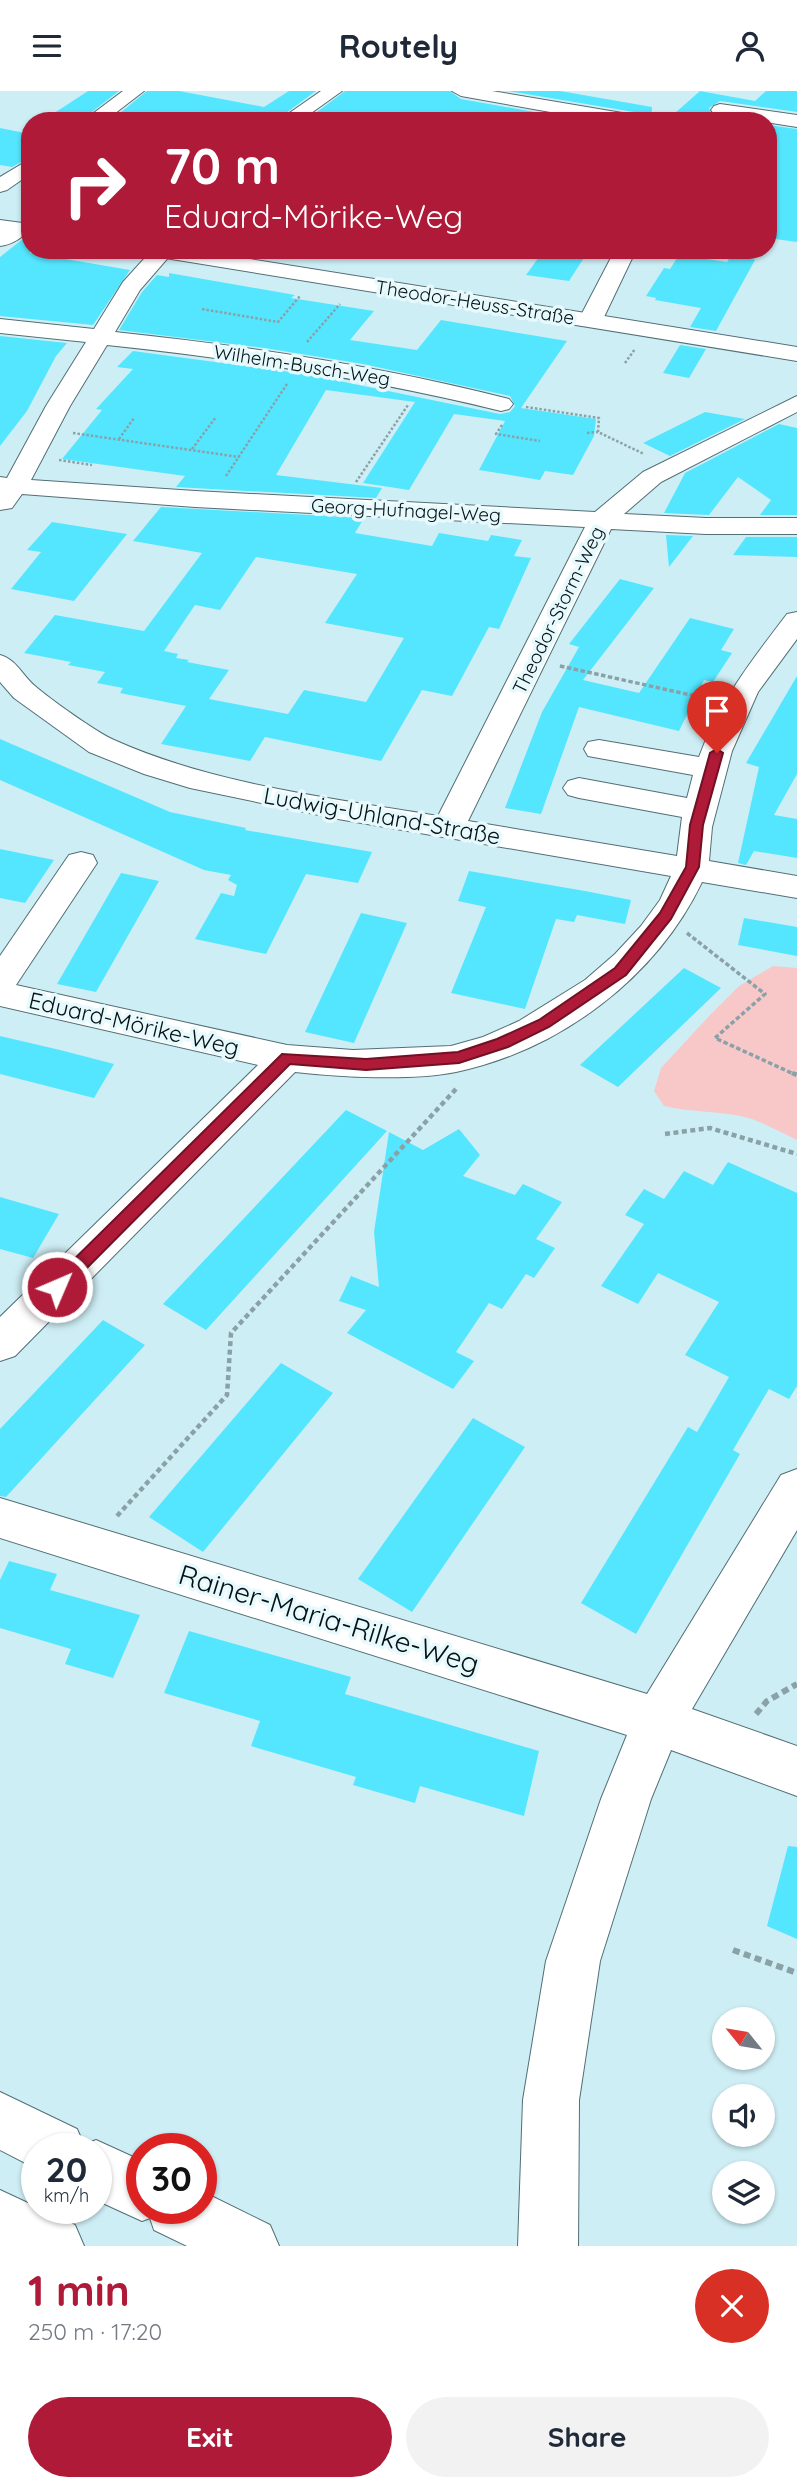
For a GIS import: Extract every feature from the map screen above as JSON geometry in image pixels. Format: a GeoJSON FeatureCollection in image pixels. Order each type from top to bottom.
{"type":"FeatureCollection","features":[{"type":"Feature","properties":{"kind":"main road"},"geometry":{"type":"LineString","coordinates":[[105,112],[135,91]]}},
{"type":"Feature","properties":{"kind":"main road"},"geometry":{"type":"LineString","coordinates":[[301,112],[333,91]]}},
{"type":"Feature","properties":{"kind":"main road"},"geometry":{"type":"LineString","coordinates":[[461,91],[581,112]]}},
{"type":"Feature","properties":{"kind":"main road"},"geometry":{"type":"LineString","coordinates":[[718,112],[741,91]]}},
{"type":"Feature","properties":{"kind":"main road"},"geometry":{"type":"LineString","coordinates":[[512,112],[522,102]]}},
{"type":"Feature","properties":{"kind":"main road"},"geometry":{"type":"LineString","coordinates":[[777,120],[797,121]]}},
{"type":"Feature","properties":{"kind":"main road"},"geometry":{"type":"LineString","coordinates":[[0,186],[21,171]]}},
{"type":"Feature","properties":{"kind":"main road"},"geometry":{"type":"LineString","coordinates":[[0,508],[8,485],[131,287],[152,259]]}},
{"type":"Feature","properties":{"kind":"main road","name":"Theodor-Heuss-Straße"},"geometry":{"type":"LineString","coordinates":[[207,259],[797,354]]}},
{"type":"Feature","properties":{"kind":"main road"},"geometry":{"type":"LineString","coordinates":[[589,321],[622,259]]}},
{"type":"Feature","properties":{"kind":"main road","name":"Wilhelm-Busch-Weg"},"geometry":{"type":"LineString","coordinates":[[0,326],[174,345],[422,384],[504,409]]}},
{"type":"Feature","properties":{"kind":"main road","name":"Theodor-Storm-Weg"},"geometry":{"type":"LineString","coordinates":[[447,828],[519,690],[602,520],[634,490],[671,467],[797,403]]}},
{"type":"Feature","properties":{"kind":"main road","name":"Georg-Hufnagel-Weg"},"geometry":{"type":"LineString","coordinates":[[8,485],[210,500],[706,526],[797,526]]}},
{"type":"Feature","properties":{"kind":"main road"},"geometry":{"type":"LineString","coordinates":[[692,867],[694,839],[711,769],[736,706],[752,678],[797,621]]}},
{"type":"Feature","properties":{"kind":"main road","name":"Ludwig-Uhland-Straße"},"geometry":{"type":"LineString","coordinates":[[0,664],[12,698],[100,745],[155,767],[260,795],[797,887]]}},
{"type":"Feature","properties":{"kind":"main road"},"geometry":{"type":"LineString","coordinates":[[599,749],[711,769]]}},
{"type":"Feature","properties":{"kind":"main road"},"geometry":{"type":"LineString","coordinates":[[579,788],[700,810]]}},
{"type":"Feature","properties":{"kind":"main road"},"geometry":{"type":"LineString","coordinates":[[0,982],[81,863]]}},
{"type":"Feature","properties":{"kind":"main road","name":"Eduard-Mörike-Weg"},"geometry":{"type":"LineString","coordinates":[[0,995],[287,1058],[366,1064],[459,1058],[503,1043],[544,1024],[621,971],[666,916],[692,867]]}},
{"type":"Feature","properties":{"kind":"main road"},"geometry":{"type":"LineString","coordinates":[[0,1344],[287,1058]]}},
{"type":"Feature","properties":{"kind":"main road"},"geometry":{"type":"LineString","coordinates":[[548,2246],[551,2100],[573,1961],[626,1799],[658,1721],[797,1489]]}},
{"type":"Feature","properties":{"kind":"main road","name":"Rainer-Maria-Rilke-Weg"},"geometry":{"type":"LineString","coordinates":[[0,1518],[658,1721],[797,1771]]}},
{"type":"Feature","properties":{"kind":"main road"},"geometry":{"type":"LineString","coordinates":[[0,2120],[26,2133]]}},
{"type":"Feature","properties":{"kind":"main road"},"geometry":{"type":"LineString","coordinates":[[0,2218],[54,2246]]}},
{"type":"Feature","properties":{"kind":"main road"},"geometry":{"type":"LineString","coordinates":[[205,2224],[249,2246]]}},
{"type":"Feature","properties":{"kind":"path"},"geometry":{"type":"LineString","coordinates":[[202,309],[278,322],[317,277]]}},
{"type":"Feature","properties":{"kind":"path"},"geometry":{"type":"LineString","coordinates":[[210,500],[291,377],[291,365],[357,283]]}},
{"type":"Feature","properties":{"kind":"path"},"geometry":{"type":"LineString","coordinates":[[341,507],[422,384]]}},
{"type":"Feature","properties":{"kind":"path"},"geometry":{"type":"LineString","coordinates":[[540,442],[496,434],[504,409],[599,418],[598,432]]}},
{"type":"Feature","properties":{"kind":"path"},"geometry":{"type":"LineString","coordinates":[[192,450],[216,417]]}},
{"type":"Feature","properties":{"kind":"path"},"geometry":{"type":"LineString","coordinates":[[119,439],[134,418]]}},
{"type":"Feature","properties":{"kind":"path"},"geometry":{"type":"LineString","coordinates":[[45,429],[239,457]]}},
{"type":"Feature","properties":{"kind":"path"},"geometry":{"type":"LineString","coordinates":[[587,433],[598,432],[671,467]]}},
{"type":"Feature","properties":{"kind":"path"},"geometry":{"type":"LineString","coordinates":[[532,660],[736,706]]}},
{"type":"Feature","properties":{"kind":"path"},"geometry":{"type":"LineString","coordinates":[[666,916],[765,994],[715,1038],[797,1075]]}},
{"type":"Feature","properties":{"kind":"path"},"geometry":{"type":"LineString","coordinates":[[91,1546],[227,1395],[231,1333],[458,1087]]}},
{"type":"Feature","properties":{"kind":"path"},"geometry":{"type":"LineString","coordinates":[[665,1134],[710,1128],[797,1154]]}},
{"type":"Feature","properties":{"kind":"path"},"geometry":{"type":"LineString","coordinates":[[730,1747],[767,1700],[797,1684]]}},
{"type":"Feature","properties":{"kind":"path"},"geometry":{"type":"LineString","coordinates":[[733,1950],[797,1973]]}},
{"type":"Feature","properties":{"kind":"shaded area"},"geometry":{"type":"Polygon","coordinates":[[[773,966],[797,968],[797,1140],[741,1116],[664,1106],[654,1091],[661,1068],[739,986],[773,966]]]}},
{"type":"Feature","properties":{"kind":"building"},"geometry":{"type":"Polygon","coordinates":[[[88,91],[119,91],[92,112],[56,112],[88,91]]]}},
{"type":"Feature","properties":{"kind":"building"},"geometry":{"type":"Polygon","coordinates":[[[147,91],[179,91],[264,107],[289,91],[316,91],[287,112],[121,112],[147,91]]]}},
{"type":"Feature","properties":{"kind":"building"},"geometry":{"type":"Polygon","coordinates":[[[345,91],[450,91],[461,99],[534,112],[437,112],[317,112],[345,91]]]}},
{"type":"Feature","properties":{"kind":"building"},"geometry":{"type":"Polygon","coordinates":[[[508,91],[560,91],[652,107],[652,112],[634,112],[508,91]]]}},
{"type":"Feature","properties":{"kind":"building"},"geometry":{"type":"Polygon","coordinates":[[[700,91],[755,101],[766,91],[797,91],[797,112],[720,101],[709,108],[710,112],[676,112],[700,91]]]}},
{"type":"Feature","properties":{"kind":"building"},"geometry":{"type":"Polygon","coordinates":[[[777,126],[797,129],[797,242],[777,239],[777,126]]]}},
{"type":"Feature","properties":{"kind":"building"},"geometry":{"type":"Polygon","coordinates":[[[0,128],[21,132],[21,162],[12,167],[0,165],[0,128]]]}},
{"type":"Feature","properties":{"kind":"building"},"geometry":{"type":"Polygon","coordinates":[[[21,240],[21,259],[65,259],[130,270],[93,325],[0,316],[0,257],[21,240]]]}},
{"type":"Feature","properties":{"kind":"building"},"geometry":{"type":"Polygon","coordinates":[[[538,259],[583,259],[569,281],[526,275],[538,259]]]}},
{"type":"Feature","properties":{"kind":"building"},"geometry":{"type":"Polygon","coordinates":[[[676,259],[727,262],[704,302],[729,259],[755,260],[716,331],[690,327],[701,308],[646,296],[664,268],[670,269],[676,259]]]}},
{"type":"Feature","properties":{"kind":"building"},"geometry":{"type":"Polygon","coordinates":[[[169,273],[295,295],[291,298],[374,311],[350,340],[417,350],[441,320],[567,341],[521,408],[596,419],[594,436],[573,475],[545,471],[540,480],[479,470],[505,421],[454,414],[409,490],[363,483],[415,402],[326,390],[276,475],[382,488],[376,498],[176,487],[185,476],[62,459],[102,410],[96,409],[133,369],[117,367],[133,351],[305,374],[500,414],[510,412],[515,406],[510,396],[363,364],[264,348],[119,330],[142,292],[157,275],[169,277],[169,273]]]}},
{"type":"Feature","properties":{"kind":"building"},"geometry":{"type":"Polygon","coordinates":[[[0,336],[67,343],[56,356],[27,411],[0,446],[0,336]]]}},
{"type":"Feature","properties":{"kind":"building"},"geometry":{"type":"Polygon","coordinates":[[[680,345],[706,349],[689,378],[663,373],[680,345]]]}},
{"type":"Feature","properties":{"kind":"building"},"geometry":{"type":"Polygon","coordinates":[[[705,412],[745,419],[670,456],[643,443],[705,412]]]}},
{"type":"Feature","properties":{"kind":"building"},"geometry":{"type":"Polygon","coordinates":[[[779,424],[797,428],[797,515],[760,515],[771,500],[738,477],[709,515],[664,513],[685,473],[779,424]]]}},
{"type":"Feature","properties":{"kind":"building"},"geometry":{"type":"Polygon","coordinates":[[[161,507],[364,518],[355,533],[432,546],[439,533],[488,541],[491,535],[522,540],[514,556],[531,558],[499,629],[489,627],[452,696],[422,690],[381,761],[265,737],[250,761],[161,744],[186,706],[120,693],[123,688],[97,683],[105,672],[24,653],[55,615],[144,631],[202,553],[133,541],[161,507]],[[256,557],[220,610],[195,605],[164,651],[178,654],[176,658],[189,660],[187,662],[229,670],[209,699],[288,714],[304,690],[366,702],[404,638],[325,623],[357,574],[256,557]]]}},
{"type":"Feature","properties":{"kind":"building"},"geometry":{"type":"Polygon","coordinates":[[[52,522],[127,534],[74,601],[11,589],[41,552],[27,550],[52,522]]]}},
{"type":"Feature","properties":{"kind":"building"},"geometry":{"type":"Polygon","coordinates":[[[666,535],[693,536],[669,567],[666,535]]]}},
{"type":"Feature","properties":{"kind":"building"},"geometry":{"type":"Polygon","coordinates":[[[746,537],[797,537],[797,557],[733,555],[746,537]]]}},
{"type":"Feature","properties":{"kind":"building"},"geometry":{"type":"Polygon","coordinates":[[[620,579],[654,588],[583,680],[639,693],[690,618],[734,629],[721,650],[732,653],[713,682],[704,680],[679,731],[579,707],[541,814],[505,808],[542,712],[579,647],[569,644],[620,579]]]}},
{"type":"Feature","properties":{"kind":"building"},"geometry":{"type":"Polygon","coordinates":[[[797,676],[797,774],[774,815],[797,819],[797,858],[754,851],[746,865],[738,863],[759,767],[746,763],[797,676]]]}},
{"type":"Feature","properties":{"kind":"building"},"geometry":{"type":"Polygon","coordinates":[[[0,739],[170,812],[246,828],[245,830],[372,852],[358,883],[306,874],[266,954],[195,939],[221,893],[234,896],[237,885],[228,880],[231,875],[204,870],[0,780],[0,739]]]}},
{"type":"Feature","properties":{"kind":"building"},"geometry":{"type":"Polygon","coordinates":[[[0,849],[54,860],[25,903],[0,898],[0,849]]]}},
{"type":"Feature","properties":{"kind":"building"},"geometry":{"type":"Polygon","coordinates":[[[469,871],[631,900],[625,924],[577,915],[574,922],[556,919],[525,1009],[451,993],[486,907],[458,901],[469,871]]]}},
{"type":"Feature","properties":{"kind":"building"},"geometry":{"type":"Polygon","coordinates":[[[121,873],[159,881],[96,992],[57,984],[121,873]]]}},
{"type":"Feature","properties":{"kind":"building"},"geometry":{"type":"Polygon","coordinates":[[[361,913],[407,923],[354,1043],[305,1032],[361,913]]]}},
{"type":"Feature","properties":{"kind":"building"},"geometry":{"type":"Polygon","coordinates":[[[744,918],[797,927],[797,956],[738,945],[744,918]]]}},
{"type":"Feature","properties":{"kind":"building"},"geometry":{"type":"Polygon","coordinates":[[[684,968],[721,988],[618,1087],[580,1065],[684,968]]]}},
{"type":"Feature","properties":{"kind":"building"},"geometry":{"type":"Polygon","coordinates":[[[0,1036],[114,1064],[94,1098],[0,1074],[0,1036]]]}},
{"type":"Feature","properties":{"kind":"building"},"geometry":{"type":"Polygon","coordinates":[[[346,1110],[387,1131],[206,1330],[163,1304],[346,1110]]]}},
{"type":"Feature","properties":{"kind":"building"},"geometry":{"type":"Polygon","coordinates":[[[459,1129],[480,1155],[463,1176],[515,1195],[523,1184],[562,1202],[536,1239],[555,1248],[534,1278],[526,1274],[502,1309],[489,1303],[456,1352],[474,1361],[453,1389],[347,1333],[366,1310],[339,1301],[351,1276],[379,1287],[374,1232],[389,1132],[423,1150],[459,1129]]]}},
{"type":"Feature","properties":{"kind":"building"},"geometry":{"type":"Polygon","coordinates":[[[728,1162],[797,1193],[797,1386],[789,1399],[769,1389],[733,1450],[740,1454],[636,1634],[581,1603],[688,1427],[697,1432],[729,1377],[685,1355],[719,1302],[658,1273],[638,1304],[601,1286],[644,1224],[625,1215],[644,1189],[664,1199],[684,1171],[713,1185],[728,1162]]]}},
{"type":"Feature","properties":{"kind":"building"},"geometry":{"type":"Polygon","coordinates":[[[0,1197],[59,1214],[33,1258],[0,1249],[0,1197]]]}},
{"type":"Feature","properties":{"kind":"building"},"geometry":{"type":"Polygon","coordinates":[[[103,1320],[145,1345],[6,1497],[0,1496],[0,1429],[103,1320]]]}},
{"type":"Feature","properties":{"kind":"building"},"geometry":{"type":"Polygon","coordinates":[[[281,1363],[333,1393],[203,1552],[149,1517],[281,1363]]]}},
{"type":"Feature","properties":{"kind":"building"},"geometry":{"type":"Polygon","coordinates":[[[473,1418],[525,1447],[412,1612],[358,1579],[473,1418]]]}},
{"type":"Feature","properties":{"kind":"building"},"geometry":{"type":"Polygon","coordinates":[[[9,1561],[57,1574],[50,1590],[140,1615],[113,1678],[65,1664],[71,1649],[0,1628],[0,1580],[9,1561]]]}},
{"type":"Feature","properties":{"kind":"building"},"geometry":{"type":"Polygon","coordinates":[[[189,1631],[351,1677],[345,1694],[539,1751],[524,1816],[420,1786],[415,1803],[353,1785],[356,1777],[251,1746],[260,1721],[164,1693],[189,1631]]]}},
{"type":"Feature","properties":{"kind":"building"},"geometry":{"type":"Polygon","coordinates":[[[788,1846],[797,1847],[797,1939],[767,1926],[788,1846]]]}},
{"type":"Feature","properties":{"kind":"route"},"geometry":{"type":"LineString","coordinates":[[57,1287],[287,1058],[323,1063],[366,1064],[459,1058],[503,1043],[544,1024],[621,971],[666,916],[692,867],[694,839],[703,796],[717,753]]}}]}
